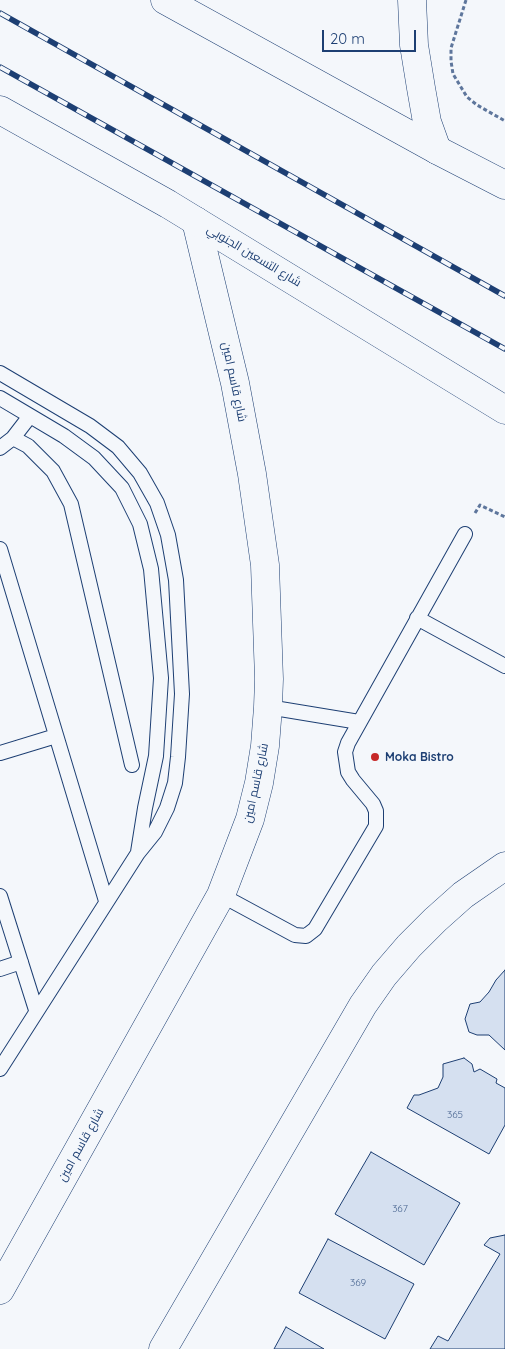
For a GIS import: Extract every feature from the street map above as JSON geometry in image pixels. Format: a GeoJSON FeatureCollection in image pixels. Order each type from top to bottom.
{"type":"FeatureCollection","features":[{"type":"Feature","properties":{"kind":"main road"},"geometry":{"type":"LineString","coordinates":[[165,0],[436,150],[505,185]]}},
{"type":"Feature","properties":{"kind":"main road"},"geometry":{"type":"LineString","coordinates":[[412,0],[414,45],[427,122],[436,150]]}},
{"type":"Feature","properties":{"kind":"main road","name":"شارع التسعين الجنوبي"},"geometry":{"type":"LineString","coordinates":[[0,110],[160,199],[505,410]]}},
{"type":"Feature","properties":{"kind":"main road","name":"شارع قاسم امين"},"geometry":{"type":"LineString","coordinates":[[0,1290],[221,895],[247,827],[265,746],[269,679],[264,565],[252,474],[235,383],[196,221]]}},
{"type":"Feature","properties":{"kind":"main road"},"geometry":{"type":"LineString","coordinates":[[162,1349],[362,1005],[384,975],[435,920],[463,895],[505,866]]}},
{"type":"Feature","properties":{"kind":"lane"},"geometry":{"type":"LineString","coordinates":[[0,373],[90,426],[118,448],[140,473],[157,503],[168,535],[176,580],[181,684],[178,757],[175,783],[167,808],[155,832],[138,853],[106,901],[0,1069]]}},
{"type":"Feature","properties":{"kind":"lane"},"geometry":{"type":"LineString","coordinates":[[0,398],[64,436],[94,458],[122,488],[140,524],[151,569],[161,678],[156,756],[138,853]]}},
{"type":"Feature","properties":{"kind":"lane"},"geometry":{"type":"LineString","coordinates":[[0,448],[13,438],[30,416]]}},
{"type":"Feature","properties":{"kind":"lane"},"geometry":{"type":"LineString","coordinates":[[13,438],[28,446],[53,472],[71,504],[132,765]]}},
{"type":"Feature","properties":{"kind":"lane"},"geometry":{"type":"LineString","coordinates":[[221,895],[295,935],[306,936],[315,929],[376,826],[374,804],[348,772],[345,752],[348,743],[465,534]]}},
{"type":"Feature","properties":{"kind":"lane"},"geometry":{"type":"LineString","coordinates":[[0,549],[106,901]]}},
{"type":"Feature","properties":{"kind":"lane"},"geometry":{"type":"LineString","coordinates":[[417,618],[505,666]]}},
{"type":"Feature","properties":{"kind":"lane"},"geometry":{"type":"LineString","coordinates":[[268,707],[360,722]]}},
{"type":"Feature","properties":{"kind":"lane"},"geometry":{"type":"LineString","coordinates":[[0,752],[56,736]]}},
{"type":"Feature","properties":{"kind":"lane"},"geometry":{"type":"LineString","coordinates":[[0,896],[36,1010]]}},
{"type":"Feature","properties":{"kind":"lane"},"geometry":{"type":"LineString","coordinates":[[0,969],[21,962]]}},
{"type":"Feature","properties":{"kind":"path"},"geometry":{"type":"LineString","coordinates":[[466,0],[451,48],[453,74],[467,97],[505,121]]}},
{"type":"Feature","properties":{"kind":"building"},"geometry":{"type":"Polygon","coordinates":[[[505,970],[505,1050],[489,1035],[477,1035],[469,1032],[465,1019],[470,1004],[480,1002],[505,970]]]}},
{"type":"Feature","properties":{"kind":"building"},"geometry":{"type":"Polygon","coordinates":[[[464,1058],[472,1064],[474,1072],[480,1069],[497,1079],[496,1083],[505,1088],[505,1125],[489,1154],[407,1108],[414,1095],[438,1088],[443,1077],[443,1064],[464,1058]]]}},
{"type":"Feature","properties":{"kind":"building"},"geometry":{"type":"Polygon","coordinates":[[[371,1152],[460,1203],[424,1265],[335,1214],[371,1152]]]}},
{"type":"Feature","properties":{"kind":"building"},"geometry":{"type":"Polygon","coordinates":[[[505,1235],[505,1349],[430,1349],[438,1336],[448,1341],[500,1254],[484,1245],[490,1238],[505,1235]]]}},
{"type":"Feature","properties":{"kind":"building"},"geometry":{"type":"Polygon","coordinates":[[[328,1239],[414,1284],[385,1339],[299,1293],[328,1239]]]}},
{"type":"Feature","properties":{"kind":"building"},"geometry":{"type":"Polygon","coordinates":[[[286,1327],[324,1349],[274,1349],[286,1327]]]}},
{"type":"Feature","properties":{"kind":"railway"},"geometry":{"type":"LineString","coordinates":[[0,13],[505,296]]}},
{"type":"Feature","properties":{"kind":"railway"},"geometry":{"type":"LineString","coordinates":[[0,67],[505,349]]}},
{"type":"Feature","properties":{"kind":"place","name":"Moka Bistro"},"geometry":{"type":"Point","coordinates":[375,757]}}]}
